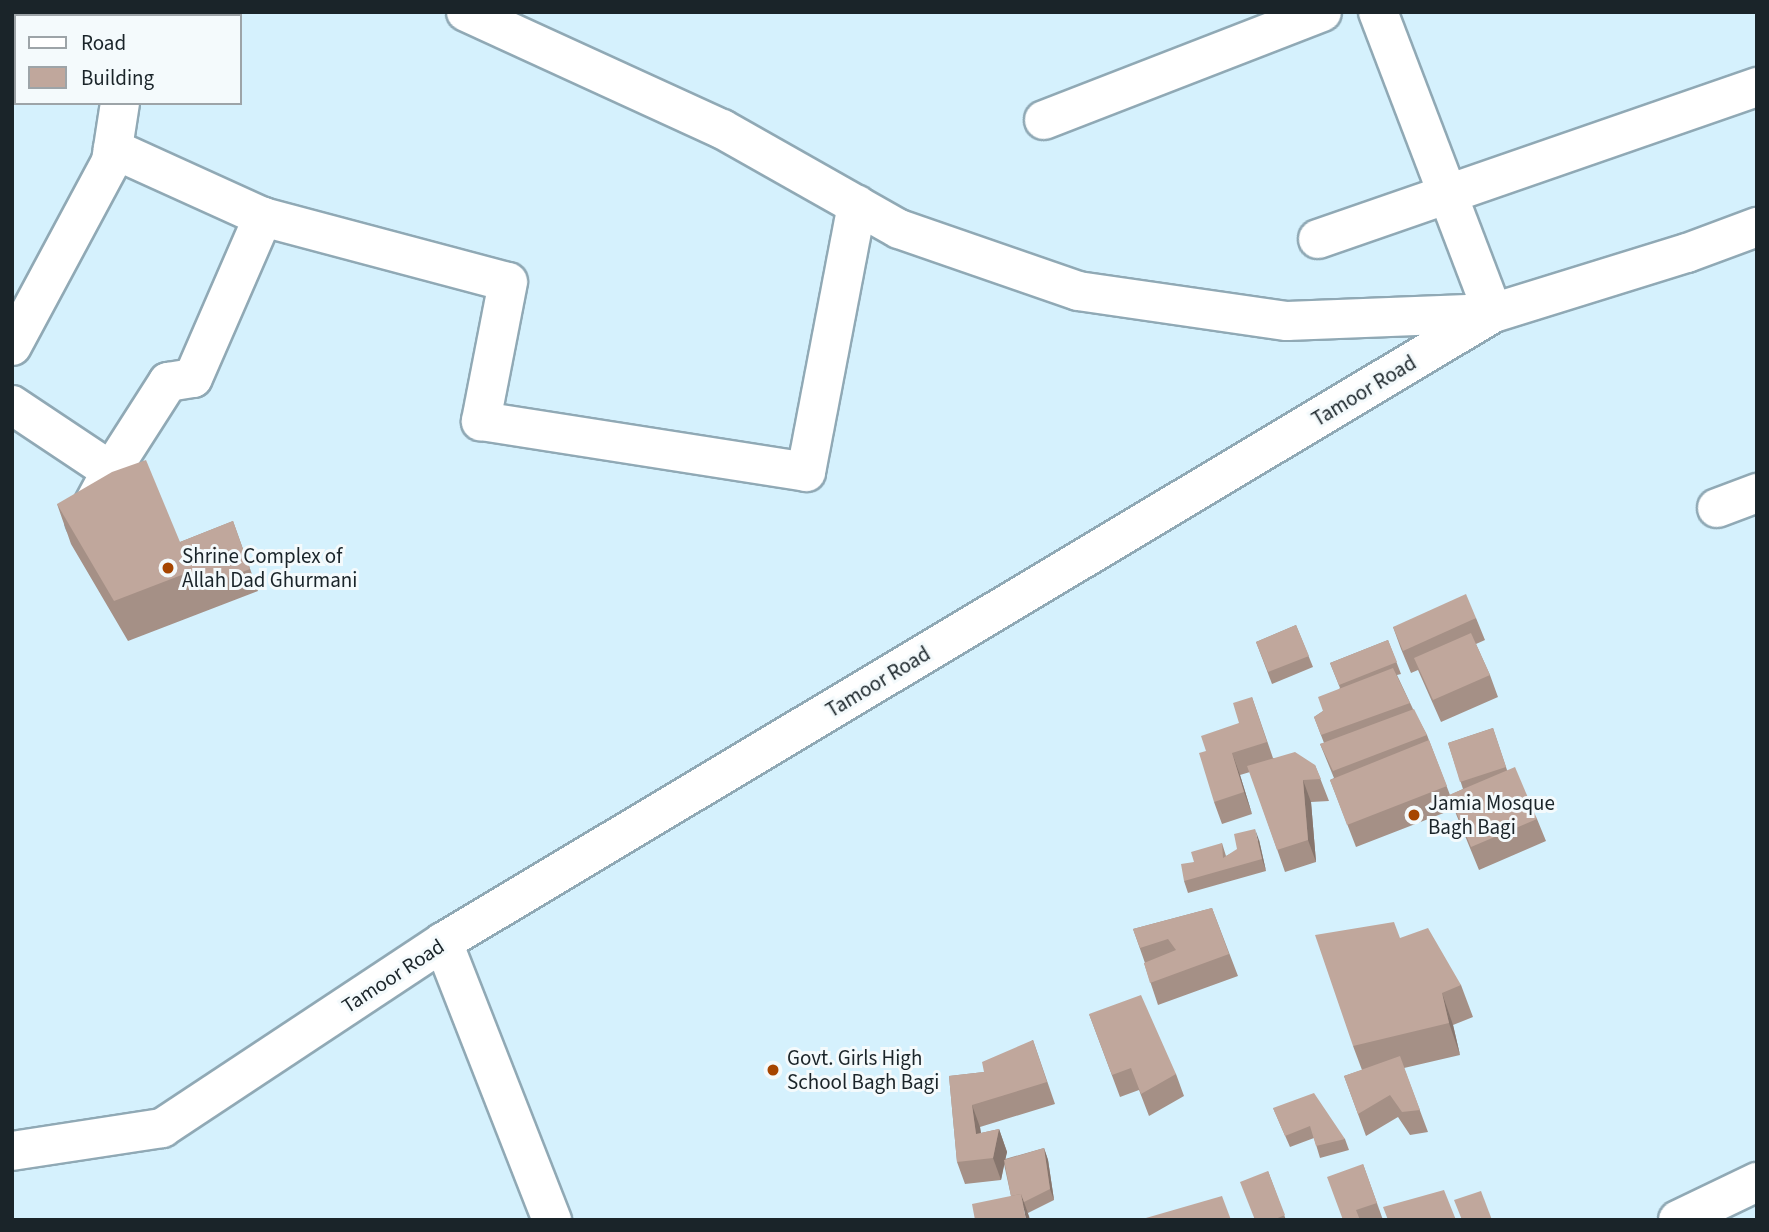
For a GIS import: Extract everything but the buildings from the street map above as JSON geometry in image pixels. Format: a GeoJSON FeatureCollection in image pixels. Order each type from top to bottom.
{"type":"FeatureCollection","features":[{"type":"Feature","properties":{"kind":"street"},"geometry":{"type":"LineString","coordinates":[[466,12],[722,129],[899,229],[1079,291],[1287,321],[1493,313],[1378,12]]}},
{"type":"Feature","properties":{"kind":"street"},"geometry":{"type":"LineString","coordinates":[[1044,120],[1322,12]]}},
{"type":"Feature","properties":{"kind":"street"},"geometry":{"type":"LineString","coordinates":[[1318,239],[1757,87]]}},
{"type":"Feature","properties":{"kind":"street"},"geometry":{"type":"LineString","coordinates":[[12,346],[111,161],[120,105]]}},
{"type":"Feature","properties":{"kind":"street"},"geometry":{"type":"LineString","coordinates":[[113,149],[263,217],[508,282],[481,421],[806,472],[857,205]]}},
{"type":"Feature","properties":{"kind":"street"},"geometry":{"type":"LineString","coordinates":[[71,544],[111,471],[168,382],[193,378],[263,217]]}},
{"type":"Feature","properties":{"kind":"street","name":"Tamoor Road"},"geometry":{"type":"LineString","coordinates":[[12,1151],[162,1128],[443,942],[1493,313],[1687,253],[1757,227]]}},
{"type":"Feature","properties":{"kind":"street"},"geometry":{"type":"LineString","coordinates":[[12,405],[111,471]]}},
{"type":"Feature","properties":{"kind":"street"},"geometry":{"type":"LineString","coordinates":[[1717,508],[1757,493]]}},
{"type":"Feature","properties":{"kind":"street"},"geometry":{"type":"LineString","coordinates":[[443,942],[552,1220]]}},
{"type":"Feature","properties":{"kind":"street"},"geometry":{"type":"LineString","coordinates":[[1678,1220],[1757,1182]]}},
{"type":"Feature","properties":{"kind":"place","name":"Shrine Complex of Allah Dad Ghurmani"},"geometry":{"type":"Point","coordinates":[168,568]}},
{"type":"Feature","properties":{"kind":"place","name":"Jamia Mosque Bagh Bagi"},"geometry":{"type":"Point","coordinates":[1414,815]}},
{"type":"Feature","properties":{"kind":"place","name":"Govt. Girls High School Bagh Bagi"},"geometry":{"type":"Point","coordinates":[773,1070]}}]}
